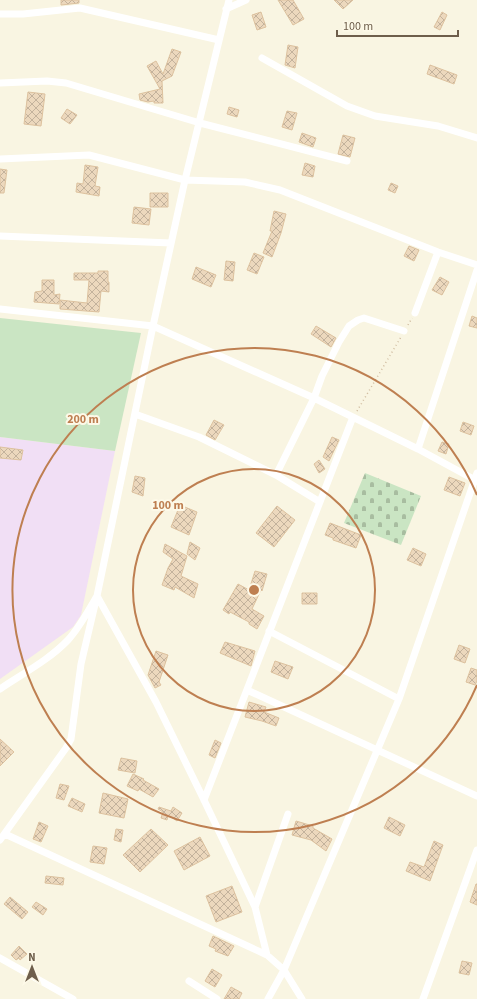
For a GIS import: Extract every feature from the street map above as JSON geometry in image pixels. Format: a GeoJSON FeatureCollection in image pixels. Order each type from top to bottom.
{"type":"FeatureCollection","features":[{"type":"Feature","properties":{"kind":"street"},"geometry":{"type":"LineString","coordinates":[[0,840],[71,739],[81,664],[97,596],[171,243],[228,0]]}},
{"type":"Feature","properties":{"kind":"street"},"geometry":{"type":"LineString","coordinates":[[226,9],[246,0]]}},
{"type":"Feature","properties":{"kind":"street"},"geometry":{"type":"LineString","coordinates":[[0,14],[23,14],[80,8],[219,40]]}},
{"type":"Feature","properties":{"kind":"street"},"geometry":{"type":"LineString","coordinates":[[262,58],[346,106],[376,116],[438,126],[477,138]]}},
{"type":"Feature","properties":{"kind":"street"},"geometry":{"type":"LineString","coordinates":[[0,83],[47,81],[66,84],[200,123],[346,161]]}},
{"type":"Feature","properties":{"kind":"street"},"geometry":{"type":"LineString","coordinates":[[0,159],[89,155],[185,180],[245,182],[280,190],[438,252],[477,265]]}},
{"type":"Feature","properties":{"kind":"street"},"geometry":{"type":"LineString","coordinates":[[0,236],[171,243]]}},
{"type":"Feature","properties":{"kind":"street"},"geometry":{"type":"LineString","coordinates":[[415,313],[438,252]]}},
{"type":"Feature","properties":{"kind":"street"},"geometry":{"type":"LineString","coordinates":[[418,449],[477,270]]}},
{"type":"Feature","properties":{"kind":"street"},"geometry":{"type":"LineString","coordinates":[[0,309],[153,326],[314,398],[476,478],[399,699],[284,970],[268,999]]}},
{"type":"Feature","properties":{"kind":"street"},"geometry":{"type":"LineString","coordinates":[[276,475],[314,398],[322,376],[349,326],[364,318],[404,331]]}},
{"type":"Feature","properties":{"kind":"street"},"geometry":{"type":"LineString","coordinates":[[135,414],[200,437],[276,475],[320,502]]}},
{"type":"Feature","properties":{"kind":"street"},"geometry":{"type":"LineString","coordinates":[[204,800],[353,417]]}},
{"type":"Feature","properties":{"kind":"street"},"geometry":{"type":"LineString","coordinates":[[0,689],[69,639],[82,623],[97,596]]}},
{"type":"Feature","properties":{"kind":"street"},"geometry":{"type":"LineString","coordinates":[[97,596],[156,702],[255,907],[267,955]]}},
{"type":"Feature","properties":{"kind":"street"},"geometry":{"type":"LineString","coordinates":[[269,631],[399,699]]}},
{"type":"Feature","properties":{"kind":"street"},"geometry":{"type":"LineString","coordinates":[[247,690],[477,796]]}},
{"type":"Feature","properties":{"kind":"street"},"geometry":{"type":"LineString","coordinates":[[255,907],[288,814]]}},
{"type":"Feature","properties":{"kind":"street"},"geometry":{"type":"LineString","coordinates":[[5,834],[267,955],[284,970],[302,999]]}},
{"type":"Feature","properties":{"kind":"street"},"geometry":{"type":"LineString","coordinates":[[423,999],[477,850]]}},
{"type":"Feature","properties":{"kind":"street"},"geometry":{"type":"LineString","coordinates":[[0,958],[73,999]]}},
{"type":"Feature","properties":{"kind":"street"},"geometry":{"type":"LineString","coordinates":[[189,981],[217,999]]}},
{"type":"Feature","properties":{"kind":"path"},"geometry":{"type":"LineString","coordinates":[[353,417],[415,313]]}},
{"type":"Feature","properties":{"kind":"shaded area"},"geometry":{"type":"Polygon","coordinates":[[[0,437],[115,451],[81,615],[73,627],[0,679],[0,437]]]}},
{"type":"Feature","properties":{"kind":"green space"},"geometry":{"type":"Polygon","coordinates":[[[0,318],[141,333],[115,451],[0,437],[0,318]]]}},
{"type":"Feature","properties":{"kind":"green space"},"geometry":{"type":"Polygon","coordinates":[[[365,473],[421,496],[401,545],[344,523],[365,473]]]}},
{"type":"Feature","properties":{"kind":"building"},"geometry":{"type":"Polygon","coordinates":[[[61,0],[79,0],[79,3],[61,5],[61,0]]]}},
{"type":"Feature","properties":{"kind":"building"},"geometry":{"type":"Polygon","coordinates":[[[278,0],[293,0],[304,19],[293,25],[278,0]]]}},
{"type":"Feature","properties":{"kind":"building"},"geometry":{"type":"Polygon","coordinates":[[[334,0],[353,0],[343,9],[334,0]]]}},
{"type":"Feature","properties":{"kind":"building"},"geometry":{"type":"Polygon","coordinates":[[[261,12],[266,27],[257,30],[252,15],[261,12]]]}},
{"type":"Feature","properties":{"kind":"building"},"geometry":{"type":"Polygon","coordinates":[[[442,12],[447,15],[440,30],[434,27],[442,12]]]}},
{"type":"Feature","properties":{"kind":"building"},"geometry":{"type":"Polygon","coordinates":[[[288,45],[298,47],[295,68],[285,65],[288,45]]]}},
{"type":"Feature","properties":{"kind":"building"},"geometry":{"type":"Polygon","coordinates":[[[172,49],[181,52],[172,76],[162,81],[163,103],[140,100],[139,94],[160,89],[147,66],[156,61],[163,74],[172,49]]]}},
{"type":"Feature","properties":{"kind":"building"},"geometry":{"type":"Polygon","coordinates":[[[430,65],[457,75],[454,84],[427,74],[430,65]]]}},
{"type":"Feature","properties":{"kind":"building"},"geometry":{"type":"Polygon","coordinates":[[[28,92],[45,94],[41,126],[24,124],[28,92]]]}},
{"type":"Feature","properties":{"kind":"building"},"geometry":{"type":"Polygon","coordinates":[[[229,107],[239,110],[237,117],[227,114],[229,107]]]}},
{"type":"Feature","properties":{"kind":"building"},"geometry":{"type":"Polygon","coordinates":[[[67,109],[77,115],[70,124],[61,118],[67,109]]]}},
{"type":"Feature","properties":{"kind":"building"},"geometry":{"type":"Polygon","coordinates":[[[287,111],[297,113],[292,130],[282,127],[287,111]]]}},
{"type":"Feature","properties":{"kind":"building"},"geometry":{"type":"Polygon","coordinates":[[[302,133],[316,138],[313,147],[299,142],[302,133]]]}},
{"type":"Feature","properties":{"kind":"building"},"geometry":{"type":"Polygon","coordinates":[[[343,135],[355,138],[350,157],[338,154],[343,135]]]}},
{"type":"Feature","properties":{"kind":"building"},"geometry":{"type":"Polygon","coordinates":[[[305,163],[315,166],[313,177],[302,175],[305,163]]]}},
{"type":"Feature","properties":{"kind":"building"},"geometry":{"type":"Polygon","coordinates":[[[85,165],[98,167],[95,186],[100,187],[99,196],[76,192],[77,183],[83,184],[85,165]]]}},
{"type":"Feature","properties":{"kind":"building"},"geometry":{"type":"Polygon","coordinates":[[[0,169],[7,170],[4,193],[0,193],[0,169]]]}},
{"type":"Feature","properties":{"kind":"building"},"geometry":{"type":"Polygon","coordinates":[[[391,183],[398,186],[395,193],[388,190],[391,183]]]}},
{"type":"Feature","properties":{"kind":"building"},"geometry":{"type":"Polygon","coordinates":[[[150,193],[168,193],[168,207],[150,207],[150,193]]]}},
{"type":"Feature","properties":{"kind":"building"},"geometry":{"type":"Polygon","coordinates":[[[134,207],[151,209],[149,225],[132,223],[134,207]]]}},
{"type":"Feature","properties":{"kind":"building"},"geometry":{"type":"Polygon","coordinates":[[[274,211],[286,214],[272,257],[263,253],[272,231],[270,231],[274,211]]]}},
{"type":"Feature","properties":{"kind":"building"},"geometry":{"type":"Polygon","coordinates":[[[409,246],[419,250],[414,261],[404,256],[409,246]]]}},
{"type":"Feature","properties":{"kind":"building"},"geometry":{"type":"Polygon","coordinates":[[[254,253],[264,257],[257,274],[247,270],[254,253]]]}},
{"type":"Feature","properties":{"kind":"building"},"geometry":{"type":"Polygon","coordinates":[[[226,261],[235,262],[233,281],[224,280],[226,261]]]}},
{"type":"Feature","properties":{"kind":"building"},"geometry":{"type":"Polygon","coordinates":[[[196,267],[216,275],[211,287],[192,279],[196,267]]]}},
{"type":"Feature","properties":{"kind":"building"},"geometry":{"type":"Polygon","coordinates":[[[98,271],[108,271],[109,282],[109,292],[101,291],[99,312],[60,309],[60,300],[87,303],[89,280],[74,280],[74,273],[98,273],[98,271]]]}},
{"type":"Feature","properties":{"kind":"building"},"geometry":{"type":"Polygon","coordinates":[[[440,277],[449,282],[442,295],[432,290],[440,277]]]}},
{"type":"Feature","properties":{"kind":"building"},"geometry":{"type":"Polygon","coordinates":[[[42,280],[54,280],[54,295],[60,294],[59,304],[34,302],[35,292],[42,291],[42,280]]]}},
{"type":"Feature","properties":{"kind":"building"},"geometry":{"type":"Polygon","coordinates":[[[472,316],[477,318],[477,328],[469,326],[472,316]]]}},
{"type":"Feature","properties":{"kind":"building"},"geometry":{"type":"Polygon","coordinates":[[[316,326],[336,338],[331,347],[311,334],[316,326]]]}},
{"type":"Feature","properties":{"kind":"building"},"geometry":{"type":"Polygon","coordinates":[[[214,420],[224,425],[215,440],[206,435],[214,420]]]}},
{"type":"Feature","properties":{"kind":"building"},"geometry":{"type":"Polygon","coordinates":[[[463,422],[474,426],[471,435],[460,431],[463,422]]]}},
{"type":"Feature","properties":{"kind":"building"},"geometry":{"type":"Polygon","coordinates":[[[332,437],[339,440],[329,461],[323,457],[332,437]]]}},
{"type":"Feature","properties":{"kind":"building"},"geometry":{"type":"Polygon","coordinates":[[[442,442],[449,444],[446,454],[438,451],[442,442]]]}},
{"type":"Feature","properties":{"kind":"building"},"geometry":{"type":"Polygon","coordinates":[[[0,447],[23,450],[21,460],[0,458],[0,447]]]}},
{"type":"Feature","properties":{"kind":"building"},"geometry":{"type":"Polygon","coordinates":[[[319,460],[325,469],[319,473],[314,464],[319,460]]]}},
{"type":"Feature","properties":{"kind":"building"},"geometry":{"type":"Polygon","coordinates":[[[135,476],[145,478],[143,496],[132,492],[135,476]]]}},
{"type":"Feature","properties":{"kind":"building"},"geometry":{"type":"Polygon","coordinates":[[[449,477],[465,483],[460,496],[444,490],[449,477]]]}},
{"type":"Feature","properties":{"kind":"building"},"geometry":{"type":"Polygon","coordinates":[[[180,505],[197,512],[189,535],[171,527],[180,505]]]}},
{"type":"Feature","properties":{"kind":"building"},"geometry":{"type":"Polygon","coordinates":[[[277,506],[295,520],[274,547],[256,533],[277,506]]]}},
{"type":"Feature","properties":{"kind":"building"},"geometry":{"type":"Polygon","coordinates":[[[330,523],[361,535],[356,548],[333,540],[333,538],[325,535],[330,523]]]}},
{"type":"Feature","properties":{"kind":"building"},"geometry":{"type":"Polygon","coordinates":[[[190,542],[200,548],[195,560],[187,554],[190,542]]]}},
{"type":"Feature","properties":{"kind":"building"},"geometry":{"type":"Polygon","coordinates":[[[165,544],[187,556],[181,576],[198,584],[194,598],[175,587],[174,590],[162,585],[173,559],[163,552],[165,544]]]}},
{"type":"Feature","properties":{"kind":"building"},"geometry":{"type":"Polygon","coordinates":[[[413,548],[426,554],[421,566],[407,560],[413,548]]]}},
{"type":"Feature","properties":{"kind":"building"},"geometry":{"type":"Polygon","coordinates":[[[255,571],[267,574],[262,591],[261,590],[252,609],[264,616],[257,629],[249,624],[249,622],[223,610],[238,584],[249,590],[255,571]]]}},
{"type":"Feature","properties":{"kind":"building"},"geometry":{"type":"Polygon","coordinates":[[[302,593],[317,593],[317,604],[302,604],[302,593]]]}},
{"type":"Feature","properties":{"kind":"building"},"geometry":{"type":"Polygon","coordinates":[[[225,642],[255,651],[251,666],[220,653],[225,642]]]}},
{"type":"Feature","properties":{"kind":"building"},"geometry":{"type":"Polygon","coordinates":[[[459,645],[470,649],[465,663],[454,659],[459,645]]]}},
{"type":"Feature","properties":{"kind":"building"},"geometry":{"type":"Polygon","coordinates":[[[156,651],[168,655],[159,682],[161,685],[155,688],[148,675],[156,651]]]}},
{"type":"Feature","properties":{"kind":"building"},"geometry":{"type":"Polygon","coordinates":[[[275,661],[293,667],[288,679],[271,672],[275,661]]]}},
{"type":"Feature","properties":{"kind":"building"},"geometry":{"type":"Polygon","coordinates":[[[471,668],[477,670],[477,681],[475,685],[466,682],[471,668]]]}},
{"type":"Feature","properties":{"kind":"building"},"geometry":{"type":"Polygon","coordinates":[[[249,702],[266,707],[264,712],[279,718],[276,726],[245,717],[249,702]]]}},
{"type":"Feature","properties":{"kind":"building"},"geometry":{"type":"Polygon","coordinates":[[[0,739],[14,752],[0,766],[0,739]]]}},
{"type":"Feature","properties":{"kind":"building"},"geometry":{"type":"Polygon","coordinates":[[[215,740],[221,743],[215,758],[209,755],[215,740]]]}},
{"type":"Feature","properties":{"kind":"building"},"geometry":{"type":"Polygon","coordinates":[[[121,758],[137,761],[135,773],[118,770],[121,758]]]}},
{"type":"Feature","properties":{"kind":"building"},"geometry":{"type":"Polygon","coordinates":[[[133,774],[159,789],[153,797],[139,789],[138,791],[127,786],[133,774]]]}},
{"type":"Feature","properties":{"kind":"building"},"geometry":{"type":"Polygon","coordinates":[[[60,784],[69,786],[64,800],[56,798],[60,784]]]}},
{"type":"Feature","properties":{"kind":"building"},"geometry":{"type":"Polygon","coordinates":[[[103,793],[128,799],[124,818],[99,813],[103,793]]]}},
{"type":"Feature","properties":{"kind":"building"},"geometry":{"type":"Polygon","coordinates":[[[72,798],[85,804],[82,812],[68,806],[72,798]]]}},
{"type":"Feature","properties":{"kind":"building"},"geometry":{"type":"Polygon","coordinates":[[[159,807],[171,811],[173,807],[182,813],[177,821],[168,815],[167,820],[161,818],[163,812],[158,809],[159,807]]]}},
{"type":"Feature","properties":{"kind":"building"},"geometry":{"type":"Polygon","coordinates":[[[389,817],[405,825],[400,836],[384,828],[389,817]]]}},
{"type":"Feature","properties":{"kind":"building"},"geometry":{"type":"Polygon","coordinates":[[[296,821],[313,826],[313,828],[332,839],[326,851],[311,840],[292,835],[296,821]]]}},
{"type":"Feature","properties":{"kind":"building"},"geometry":{"type":"Polygon","coordinates":[[[39,822],[48,826],[41,842],[33,839],[39,822]]]}},
{"type":"Feature","properties":{"kind":"building"},"geometry":{"type":"Polygon","coordinates":[[[116,829],[123,830],[121,842],[114,840],[116,829]]]}},
{"type":"Feature","properties":{"kind":"building"},"geometry":{"type":"Polygon","coordinates":[[[151,829],[168,845],[140,872],[123,855],[151,829]]]}},
{"type":"Feature","properties":{"kind":"building"},"geometry":{"type":"Polygon","coordinates":[[[200,837],[210,856],[184,870],[174,851],[200,837]]]}},
{"type":"Feature","properties":{"kind":"building"},"geometry":{"type":"Polygon","coordinates":[[[434,841],[443,845],[430,881],[406,871],[410,862],[424,867],[434,841]]]}},
{"type":"Feature","properties":{"kind":"building"},"geometry":{"type":"Polygon","coordinates":[[[93,846],[107,848],[104,864],[90,862],[93,846]]]}},
{"type":"Feature","properties":{"kind":"building"},"geometry":{"type":"Polygon","coordinates":[[[46,876],[64,878],[63,885],[45,883],[46,876]]]}},
{"type":"Feature","properties":{"kind":"building"},"geometry":{"type":"Polygon","coordinates":[[[477,884],[477,905],[470,902],[477,884]]]}},
{"type":"Feature","properties":{"kind":"building"},"geometry":{"type":"Polygon","coordinates":[[[232,886],[242,912],[216,922],[206,896],[232,886]]]}},
{"type":"Feature","properties":{"kind":"building"},"geometry":{"type":"Polygon","coordinates":[[[10,897],[28,912],[22,919],[4,904],[10,897]]]}},
{"type":"Feature","properties":{"kind":"building"},"geometry":{"type":"Polygon","coordinates":[[[36,902],[47,909],[43,915],[32,907],[36,902]]]}},
{"type":"Feature","properties":{"kind":"building"},"geometry":{"type":"Polygon","coordinates":[[[213,936],[234,946],[228,956],[215,951],[216,949],[209,946],[213,936]]]}},
{"type":"Feature","properties":{"kind":"building"},"geometry":{"type":"Polygon","coordinates":[[[19,946],[27,954],[20,960],[19,958],[16,960],[11,955],[19,946]]]}},
{"type":"Feature","properties":{"kind":"building"},"geometry":{"type":"Polygon","coordinates":[[[462,961],[472,963],[469,975],[459,973],[462,961]]]}},
{"type":"Feature","properties":{"kind":"building"},"geometry":{"type":"Polygon","coordinates":[[[212,969],[222,975],[215,987],[205,981],[212,969]]]}},
{"type":"Feature","properties":{"kind":"building"},"geometry":{"type":"Polygon","coordinates":[[[231,987],[242,993],[239,999],[224,999],[231,987]]]}}]}
